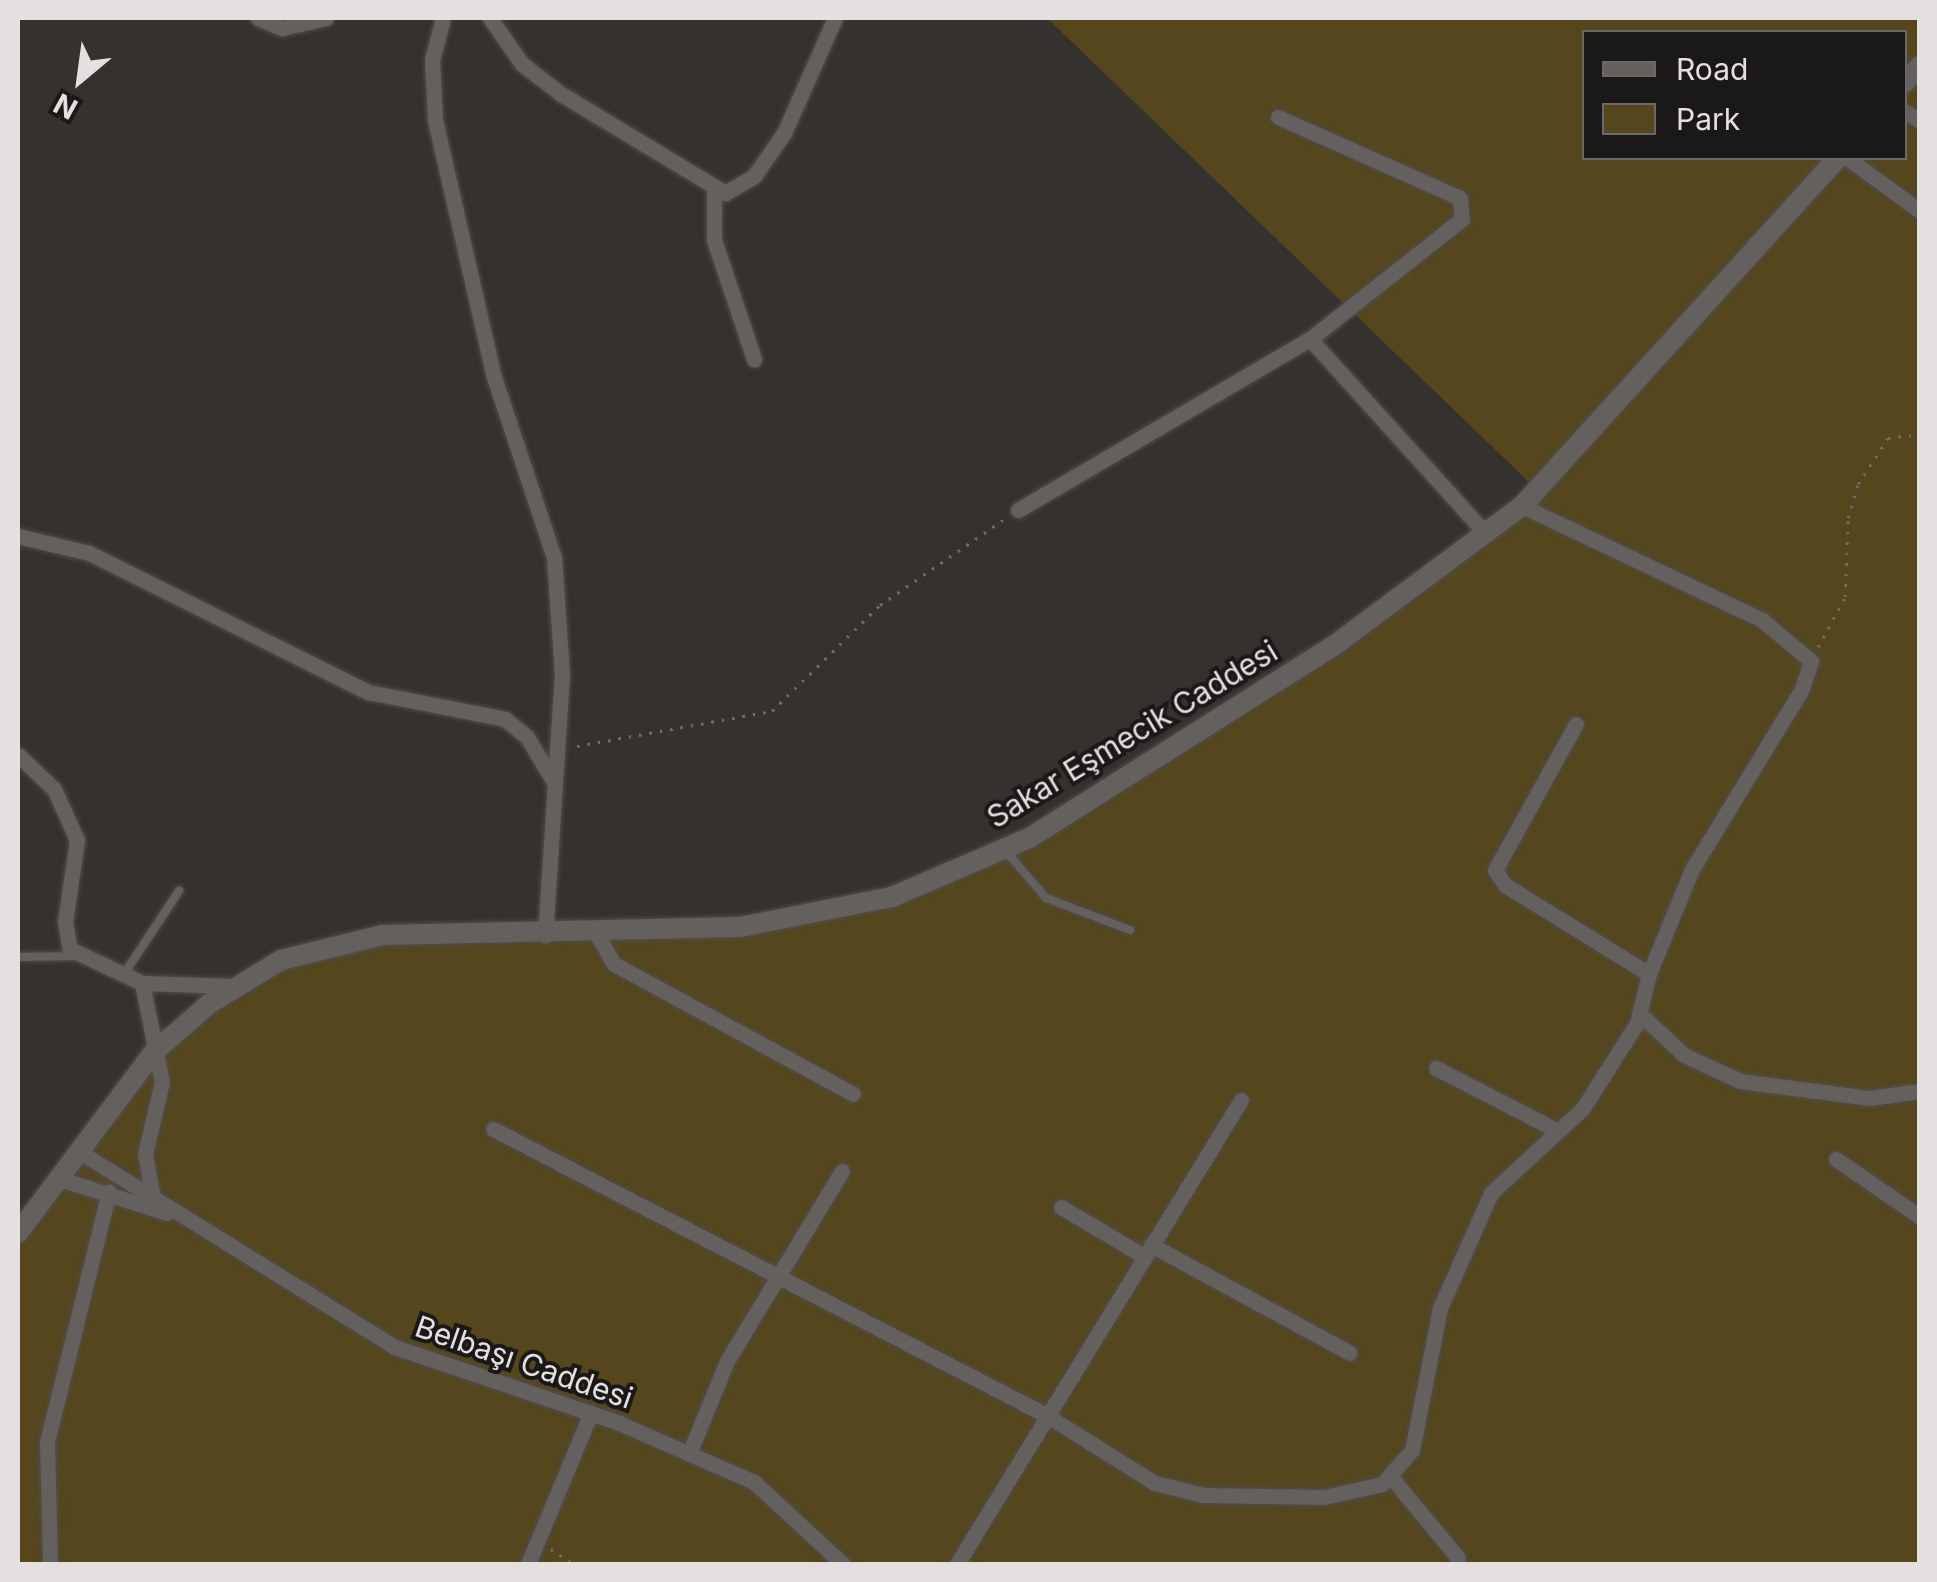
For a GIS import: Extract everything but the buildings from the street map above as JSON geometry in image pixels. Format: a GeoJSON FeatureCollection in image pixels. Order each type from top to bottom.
{"type":"FeatureCollection","features":[{"type":"Feature","properties":{"kind":"street"},"geometry":{"type":"LineString","coordinates":[[258,18],[282,28],[326,18]]}},
{"type":"Feature","properties":{"kind":"street"},"geometry":{"type":"LineString","coordinates":[[443,18],[432,60],[435,120],[494,377],[554,557],[558,748],[545,935]]}},
{"type":"Feature","properties":{"kind":"street"},"geometry":{"type":"LineString","coordinates":[[490,18],[522,64],[662,149],[714,192],[735,191],[754,176],[784,133],[835,18]]}},
{"type":"Feature","properties":{"kind":"street"},"geometry":{"type":"LineString","coordinates":[[1018,510],[1310,339],[1462,219],[1460,198],[1278,117]]}},
{"type":"Feature","properties":{"kind":"street","name":"Sakar Eşmecik Caddesi"},"geometry":{"type":"LineString","coordinates":[[18,1233],[154,1052],[234,986],[281,960],[383,934],[545,935],[740,927],[892,897],[1004,849],[1332,647],[1522,506],[1836,160]]}},
{"type":"Feature","properties":{"kind":"street"},"geometry":{"type":"LineString","coordinates":[[1850,160],[1920,211]]}},
{"type":"Feature","properties":{"kind":"street"},"geometry":{"type":"LineString","coordinates":[[714,192],[714,240],[754,359]]}},
{"type":"Feature","properties":{"kind":"street"},"geometry":{"type":"LineString","coordinates":[[1310,339],[1484,534]]}},
{"type":"Feature","properties":{"kind":"street"},"geometry":{"type":"LineString","coordinates":[[494,1129],[1046,1415],[1181,1492],[1324,1497],[1391,1477],[1412,1450],[1440,1308],[1468,1238],[1509,1169],[1556,1130],[1615,1068],[1692,869],[1802,689],[1811,661],[1762,620],[1522,506]]}},
{"type":"Feature","properties":{"kind":"street"},"geometry":{"type":"LineString","coordinates":[[18,536],[89,552],[368,692],[505,719],[527,737],[556,787]]}},
{"type":"Feature","properties":{"kind":"street"},"geometry":{"type":"LineString","coordinates":[[1576,724],[1495,870],[1505,885],[1649,974]]}},
{"type":"Feature","properties":{"kind":"street"},"geometry":{"type":"LineString","coordinates":[[18,755],[54,789],[78,840],[65,922],[77,956],[142,983],[234,986]]}},
{"type":"Feature","properties":{"kind":"street"},"geometry":{"type":"LineString","coordinates":[[596,933],[614,964],[853,1094]]}},
{"type":"Feature","properties":{"kind":"street"},"geometry":{"type":"LineString","coordinates":[[142,983],[161,1097],[145,1154],[153,1197]]}},
{"type":"Feature","properties":{"kind":"street"},"geometry":{"type":"LineString","coordinates":[[1638,1013],[1684,1055],[1740,1081],[1870,1098],[1920,1090]]}},
{"type":"Feature","properties":{"kind":"street"},"geometry":{"type":"LineString","coordinates":[[1436,1068],[1556,1130]]}},
{"type":"Feature","properties":{"kind":"street"},"geometry":{"type":"LineString","coordinates":[[957,1564],[1241,1100]]}},
{"type":"Feature","properties":{"kind":"street","name":"Belbaşı Caddesi"},"geometry":{"type":"LineString","coordinates":[[80,1152],[395,1347],[591,1413],[754,1482],[842,1564]]}},
{"type":"Feature","properties":{"kind":"street"},"geometry":{"type":"LineString","coordinates":[[1836,1159],[1920,1217]]}},
{"type":"Feature","properties":{"kind":"street"},"geometry":{"type":"LineString","coordinates":[[689,1454],[726,1361],[842,1172]]}},
{"type":"Feature","properties":{"kind":"street","name":"Belbaşı Caddesi"},"geometry":{"type":"LineString","coordinates":[[60,1179],[180,1217]]}},
{"type":"Feature","properties":{"kind":"street"},"geometry":{"type":"LineString","coordinates":[[50,1564],[47,1442],[109,1192]]}},
{"type":"Feature","properties":{"kind":"street"},"geometry":{"type":"LineString","coordinates":[[1061,1207],[1350,1353]]}},
{"type":"Feature","properties":{"kind":"street"},"geometry":{"type":"LineString","coordinates":[[528,1564],[591,1413]]}},
{"type":"Feature","properties":{"kind":"street"},"geometry":{"type":"LineString","coordinates":[[1391,1477],[1458,1558]]}},
{"type":"Feature","properties":{"kind":"lane"},"geometry":{"type":"LineString","coordinates":[[1004,849],[1028,885],[1054,904],[1130,930]]}},
{"type":"Feature","properties":{"kind":"lane"},"geometry":{"type":"LineString","coordinates":[[123,974],[179,891]]}},
{"type":"Feature","properties":{"kind":"lane"},"geometry":{"type":"LineString","coordinates":[[18,957],[77,956]]}},
{"type":"Feature","properties":{"kind":"path"},"geometry":{"type":"LineString","coordinates":[[1811,661],[1845,597],[1848,518],[1858,484],[1888,438],[1920,434]]}},
{"type":"Feature","properties":{"kind":"path"},"geometry":{"type":"LineString","coordinates":[[558,748],[749,721],[772,710],[880,605],[1018,510]]}},
{"type":"Feature","properties":{"kind":"path"},"geometry":{"type":"LineString","coordinates":[[537,1542],[574,1564]]}},
{"type":"Feature","properties":{"kind":"green space"},"geometry":{"type":"Polygon","coordinates":[[[1047,18],[1919,18],[1919,1564],[18,1564],[18,1233],[120,1091],[248,982],[350,944],[810,912],[964,868],[1264,687],[1535,488],[1047,18]]]}}]}
